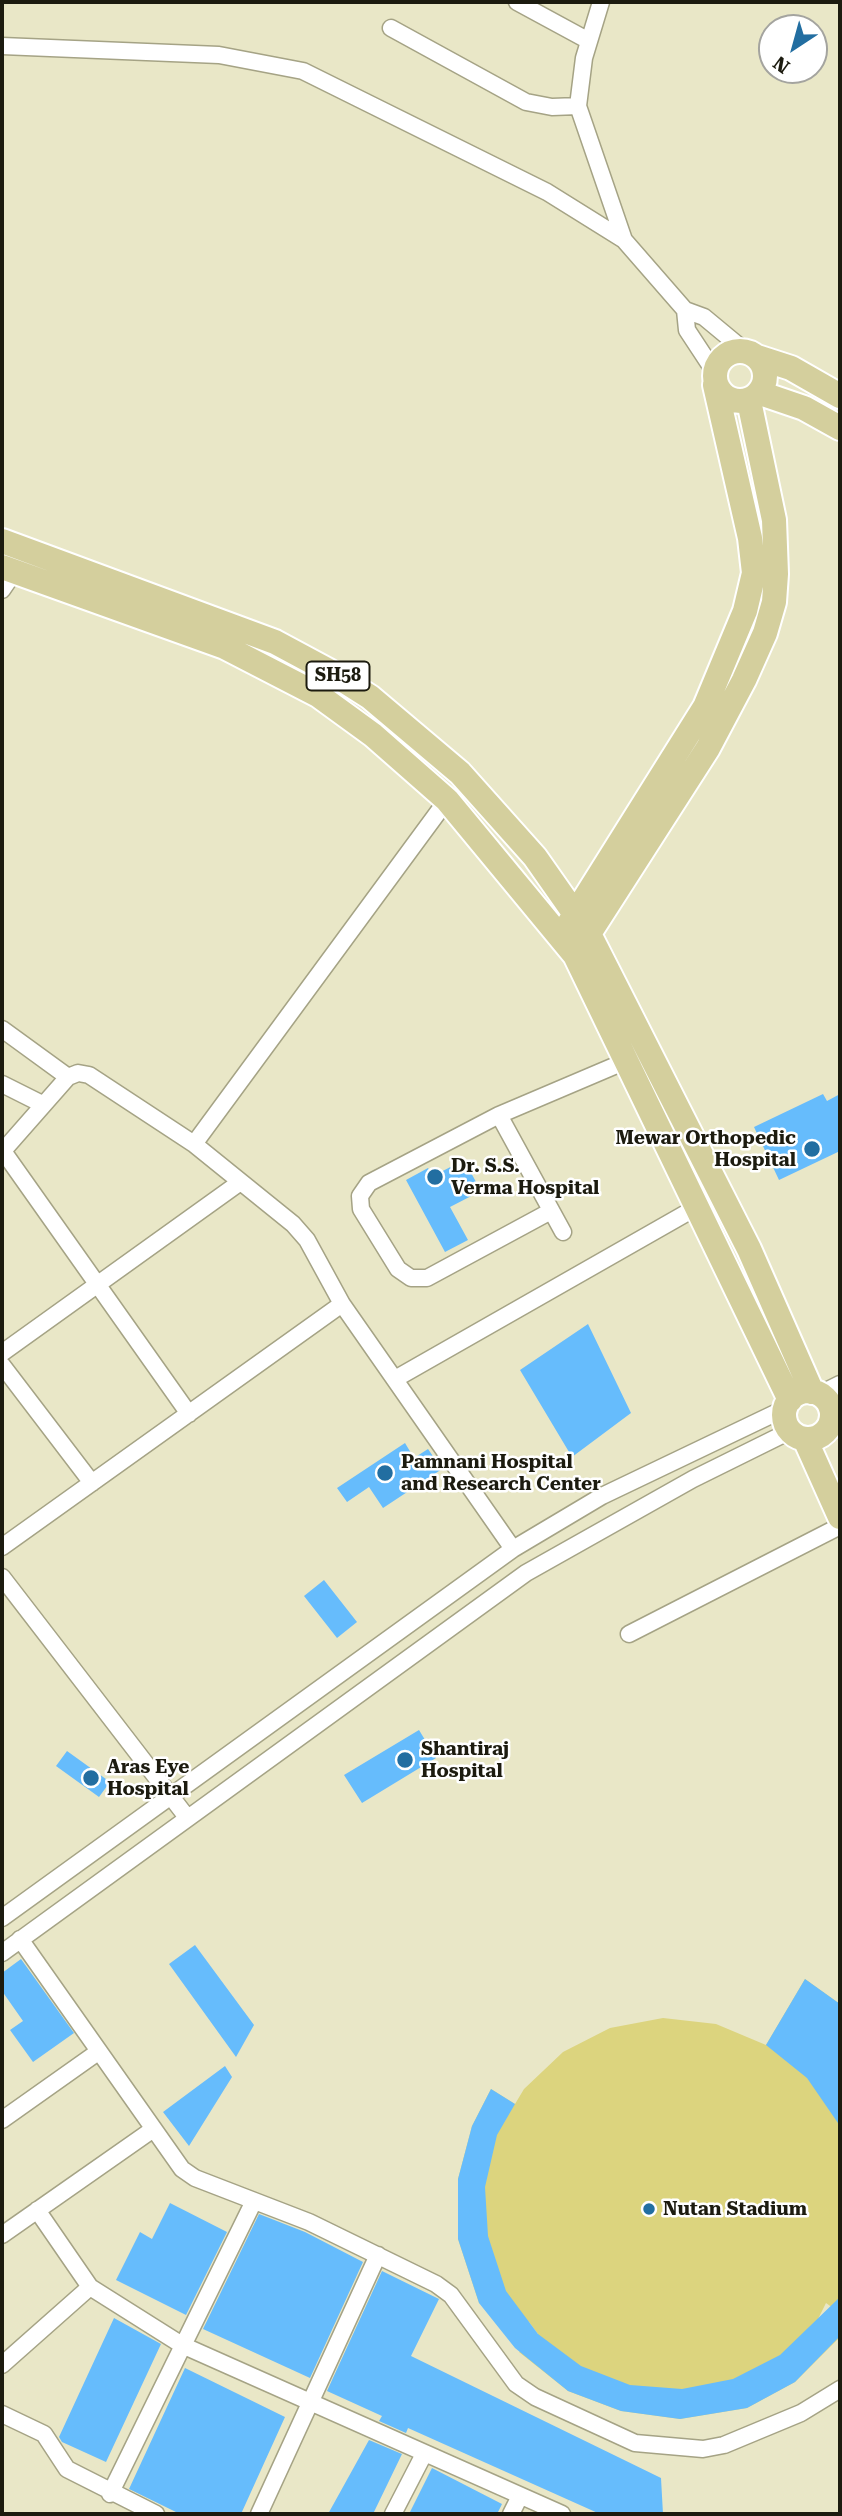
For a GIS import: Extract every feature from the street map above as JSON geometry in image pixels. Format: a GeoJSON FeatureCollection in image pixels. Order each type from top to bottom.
{"type":"FeatureCollection","features":[{"type":"Feature","properties":{"kind":"main road"},"geometry":{"type":"LineString","coordinates":[[817,1413],[697,1207],[568,946],[705,707],[745,611],[754,573],[750,538],[715,378],[720,359],[731,352],[751,354],[791,368],[840,396]]}},
{"type":"Feature","properties":{"kind":"main road"},"geometry":{"type":"LineString","coordinates":[[582,924],[708,748],[765,633],[774,602],[774,520],[754,397],[765,381],[764,368],[751,354]]}},
{"type":"Feature","properties":{"kind":"main road"},"geometry":{"type":"LineString","coordinates":[[715,378],[723,396],[735,402],[754,397],[804,408],[840,428]]}},
{"type":"Feature","properties":{"kind":"main road","name":"SH58"},"geometry":{"type":"LineString","coordinates":[[2,541],[275,642],[370,697],[460,773],[535,857],[582,924]]}},
{"type":"Feature","properties":{"kind":"main road","name":"SH58"},"geometry":{"type":"LineString","coordinates":[[6,576],[225,647],[318,695],[373,735],[447,800],[568,946]]}},
{"type":"Feature","properties":{"kind":"main road"},"geometry":{"type":"LineString","coordinates":[[582,924],[749,1250],[817,1413],[840,1517]]}},
{"type":"Feature","properties":{"kind":"street"},"geometry":{"type":"LineString","coordinates":[[517,2],[589,41]]}},
{"type":"Feature","properties":{"kind":"street"},"geometry":{"type":"LineString","coordinates":[[601,2],[589,41],[578,106],[624,240]]}},
{"type":"Feature","properties":{"kind":"street"},"geometry":{"type":"LineString","coordinates":[[391,28],[526,102],[552,107],[578,106]]}},
{"type":"Feature","properties":{"kind":"street"},"geometry":{"type":"LineString","coordinates":[[2,46],[219,55],[303,71],[547,192],[624,240],[685,310],[704,317],[751,354]]}},
{"type":"Feature","properties":{"kind":"street"},"geometry":{"type":"LineString","coordinates":[[685,310],[687,330],[715,378]]}},
{"type":"Feature","properties":{"kind":"street"},"geometry":{"type":"LineString","coordinates":[[194,1144],[447,800]]}},
{"type":"Feature","properties":{"kind":"street"},"geometry":{"type":"LineString","coordinates":[[2,1029],[68,1077]]}},
{"type":"Feature","properties":{"kind":"street"},"geometry":{"type":"LineString","coordinates":[[551,1210],[427,1278],[411,1278],[398,1269],[361,1209],[360,1196],[369,1183],[499,1115],[626,1061]]}},
{"type":"Feature","properties":{"kind":"street"},"geometry":{"type":"LineString","coordinates":[[189,1414],[2,1151],[68,1077],[78,1073],[89,1075],[194,1144],[293,1224],[307,1240],[342,1304],[513,1549]]}},
{"type":"Feature","properties":{"kind":"street"},"geometry":{"type":"LineString","coordinates":[[2,1084],[43,1104]]}},
{"type":"Feature","properties":{"kind":"street"},"geometry":{"type":"LineString","coordinates":[[499,1115],[563,1232]]}},
{"type":"Feature","properties":{"kind":"street"},"geometry":{"type":"LineString","coordinates":[[2,1353],[239,1183]]}},
{"type":"Feature","properties":{"kind":"street"},"geometry":{"type":"LineString","coordinates":[[395,1379],[697,1207]]}},
{"type":"Feature","properties":{"kind":"street"},"geometry":{"type":"LineString","coordinates":[[2,1548],[342,1304]]}},
{"type":"Feature","properties":{"kind":"street"},"geometry":{"type":"LineString","coordinates":[[2,1365],[92,1483]]}},
{"type":"Feature","properties":{"kind":"street"},"geometry":{"type":"LineString","coordinates":[[2,1918],[513,1549],[602,1496],[817,1413]]}},
{"type":"Feature","properties":{"kind":"street"},"geometry":{"type":"LineString","coordinates":[[2,1952],[186,1816],[526,1573],[817,1413]]}},
{"type":"Feature","properties":{"kind":"street"},"geometry":{"type":"LineString","coordinates":[[629,1634],[840,1526]]}},
{"type":"Feature","properties":{"kind":"street"},"geometry":{"type":"LineString","coordinates":[[2,1577],[186,1816]]}},
{"type":"Feature","properties":{"kind":"street"},"geometry":{"type":"LineString","coordinates":[[20,1939],[182,2169],[195,2178],[309,2221],[436,2284],[451,2295],[516,2384],[535,2397],[635,2443],[703,2449],[724,2445],[801,2413],[840,2389]]}},
{"type":"Feature","properties":{"kind":"street"},"geometry":{"type":"LineString","coordinates":[[2,2120],[98,2052]]}},
{"type":"Feature","properties":{"kind":"street"},"geometry":{"type":"LineString","coordinates":[[2,2235],[152,2130]]}},
{"type":"Feature","properties":{"kind":"street"},"geometry":{"type":"LineString","coordinates":[[110,2494],[254,2201]]}},
{"type":"Feature","properties":{"kind":"street"},"geometry":{"type":"LineString","coordinates":[[37,2210],[90,2287],[182,2345],[562,2514]]}},
{"type":"Feature","properties":{"kind":"street"},"geometry":{"type":"LineString","coordinates":[[260,2514],[378,2255]]}},
{"type":"Feature","properties":{"kind":"street"},"geometry":{"type":"LineString","coordinates":[[2,2365],[90,2287]]}},
{"type":"Feature","properties":{"kind":"street"},"geometry":{"type":"LineString","coordinates":[[2,2414],[44,2434],[67,2469],[110,2494],[156,2514]]}},
{"type":"Feature","properties":{"kind":"street"},"geometry":{"type":"LineString","coordinates":[[393,2514],[424,2454]]}},
{"type":"Feature","properties":{"kind":"street"},"geometry":{"type":"LineString","coordinates":[[511,2514],[520,2496]]}},
{"type":"Feature","properties":{"kind":"shaded area","name":"Nutan Stadium"},"geometry":{"type":"Polygon","coordinates":[[[805,1979],[840,2004],[840,2313],[826,2303],[818,2319],[840,2337],[795,2382],[747,2408],[680,2419],[621,2411],[568,2391],[519,2352],[538,2334],[529,2322],[479,2303],[458,2239],[458,2179],[472,2126],[491,2089],[515,2104],[524,2089],[563,2052],[610,2028],[663,2018],[716,2024],[766,2045],[805,1979]]]}},
{"type":"Feature","properties":{"kind":"building"},"geometry":{"type":"Polygon","coordinates":[[[823,1094],[827,1101],[840,1094],[840,1151],[779,1180],[754,1127],[823,1094]]]}},
{"type":"Feature","properties":{"kind":"building"},"geometry":{"type":"Polygon","coordinates":[[[464,1160],[481,1191],[450,1207],[468,1240],[445,1252],[406,1180],[428,1168],[433,1176],[464,1160]]]}},
{"type":"Feature","properties":{"kind":"building"},"geometry":{"type":"Polygon","coordinates":[[[588,1324],[631,1413],[572,1457],[520,1370],[588,1324]]]}},
{"type":"Feature","properties":{"kind":"building"},"geometry":{"type":"Polygon","coordinates":[[[405,1443],[414,1458],[428,1449],[442,1469],[383,1508],[369,1487],[347,1502],[337,1488],[405,1443]]]}},
{"type":"Feature","properties":{"kind":"building"},"geometry":{"type":"Polygon","coordinates":[[[324,1580],[357,1622],[337,1638],[304,1596],[324,1580]]]}},
{"type":"Feature","properties":{"kind":"building"},"geometry":{"type":"Polygon","coordinates":[[[419,1730],[436,1758],[362,1803],[344,1775],[419,1730]]]}},
{"type":"Feature","properties":{"kind":"building"},"geometry":{"type":"Polygon","coordinates":[[[67,1751],[110,1782],[99,1797],[56,1766],[67,1751]]]}},
{"type":"Feature","properties":{"kind":"building"},"geometry":{"type":"Polygon","coordinates":[[[195,1945],[254,2025],[236,2057],[169,1964],[195,1945]]]}},
{"type":"Feature","properties":{"kind":"building"},"geometry":{"type":"Polygon","coordinates":[[[21,1959],[74,2033],[33,2062],[10,2030],[23,2021],[2,1991],[2,1973],[21,1959]]]}},
{"type":"Feature","properties":{"kind":"building"},"geometry":{"type":"Polygon","coordinates":[[[805,1979],[840,2004],[840,2126],[807,2078],[766,2045],[805,1979]]]}},
{"type":"Feature","properties":{"kind":"building"},"geometry":{"type":"Polygon","coordinates":[[[225,2066],[232,2077],[189,2146],[163,2112],[225,2066]]]}},
{"type":"Feature","properties":{"kind":"building"},"geometry":{"type":"Polygon","coordinates":[[[491,2089],[515,2104],[497,2135],[485,2187],[488,2236],[506,2291],[538,2334],[581,2366],[630,2385],[682,2389],[733,2379],[780,2355],[840,2297],[840,2336],[795,2382],[747,2408],[680,2419],[621,2411],[568,2391],[515,2348],[479,2303],[458,2239],[458,2179],[472,2126],[491,2089]]]}},
{"type":"Feature","properties":{"kind":"building"},"geometry":{"type":"Polygon","coordinates":[[[170,2203],[227,2232],[186,2315],[116,2280],[140,2232],[152,2239],[170,2203]]]}},
{"type":"Feature","properties":{"kind":"building"},"geometry":{"type":"Polygon","coordinates":[[[259,2214],[305,2232],[363,2262],[310,2378],[203,2329],[259,2214]]]}},
{"type":"Feature","properties":{"kind":"building"},"geometry":{"type":"Polygon","coordinates":[[[382,2271],[439,2299],[411,2356],[661,2478],[663,2514],[600,2514],[408,2428],[406,2433],[379,2421],[382,2416],[327,2391],[382,2271]]]}},
{"type":"Feature","properties":{"kind":"building"},"geometry":{"type":"Polygon","coordinates":[[[114,2318],[161,2344],[106,2462],[62,2442],[59,2437],[114,2318]]]}},
{"type":"Feature","properties":{"kind":"building"},"geometry":{"type":"Polygon","coordinates":[[[185,2368],[285,2417],[241,2514],[180,2514],[129,2489],[185,2368]]]}},
{"type":"Feature","properties":{"kind":"building"},"geometry":{"type":"Polygon","coordinates":[[[369,2440],[402,2454],[373,2514],[328,2514],[369,2440]]]}},
{"type":"Feature","properties":{"kind":"building"},"geometry":{"type":"Polygon","coordinates":[[[432,2468],[502,2504],[497,2514],[409,2514],[432,2468]]]}},
{"type":"Feature","properties":{"kind":"place","name":"Mewar Orthopedic Hospital"},"geometry":{"type":"Point","coordinates":[812,1149]}},
{"type":"Feature","properties":{"kind":"place","name":"Dr. S.S. Verma Hospital"},"geometry":{"type":"Point","coordinates":[435,1177]}},
{"type":"Feature","properties":{"kind":"place","name":"Pamnani Hospital and Research Center"},"geometry":{"type":"Point","coordinates":[385,1473]}},
{"type":"Feature","properties":{"kind":"place","name":"Shantiraj Hospital"},"geometry":{"type":"Point","coordinates":[405,1760]}},
{"type":"Feature","properties":{"kind":"place","name":"Aras Eye Hospital"},"geometry":{"type":"Point","coordinates":[91,1778]}},
{"type":"Feature","properties":{"kind":"place","name":"Nutan Stadium"},"geometry":{"type":"Point","coordinates":[649,2209]}}]}
